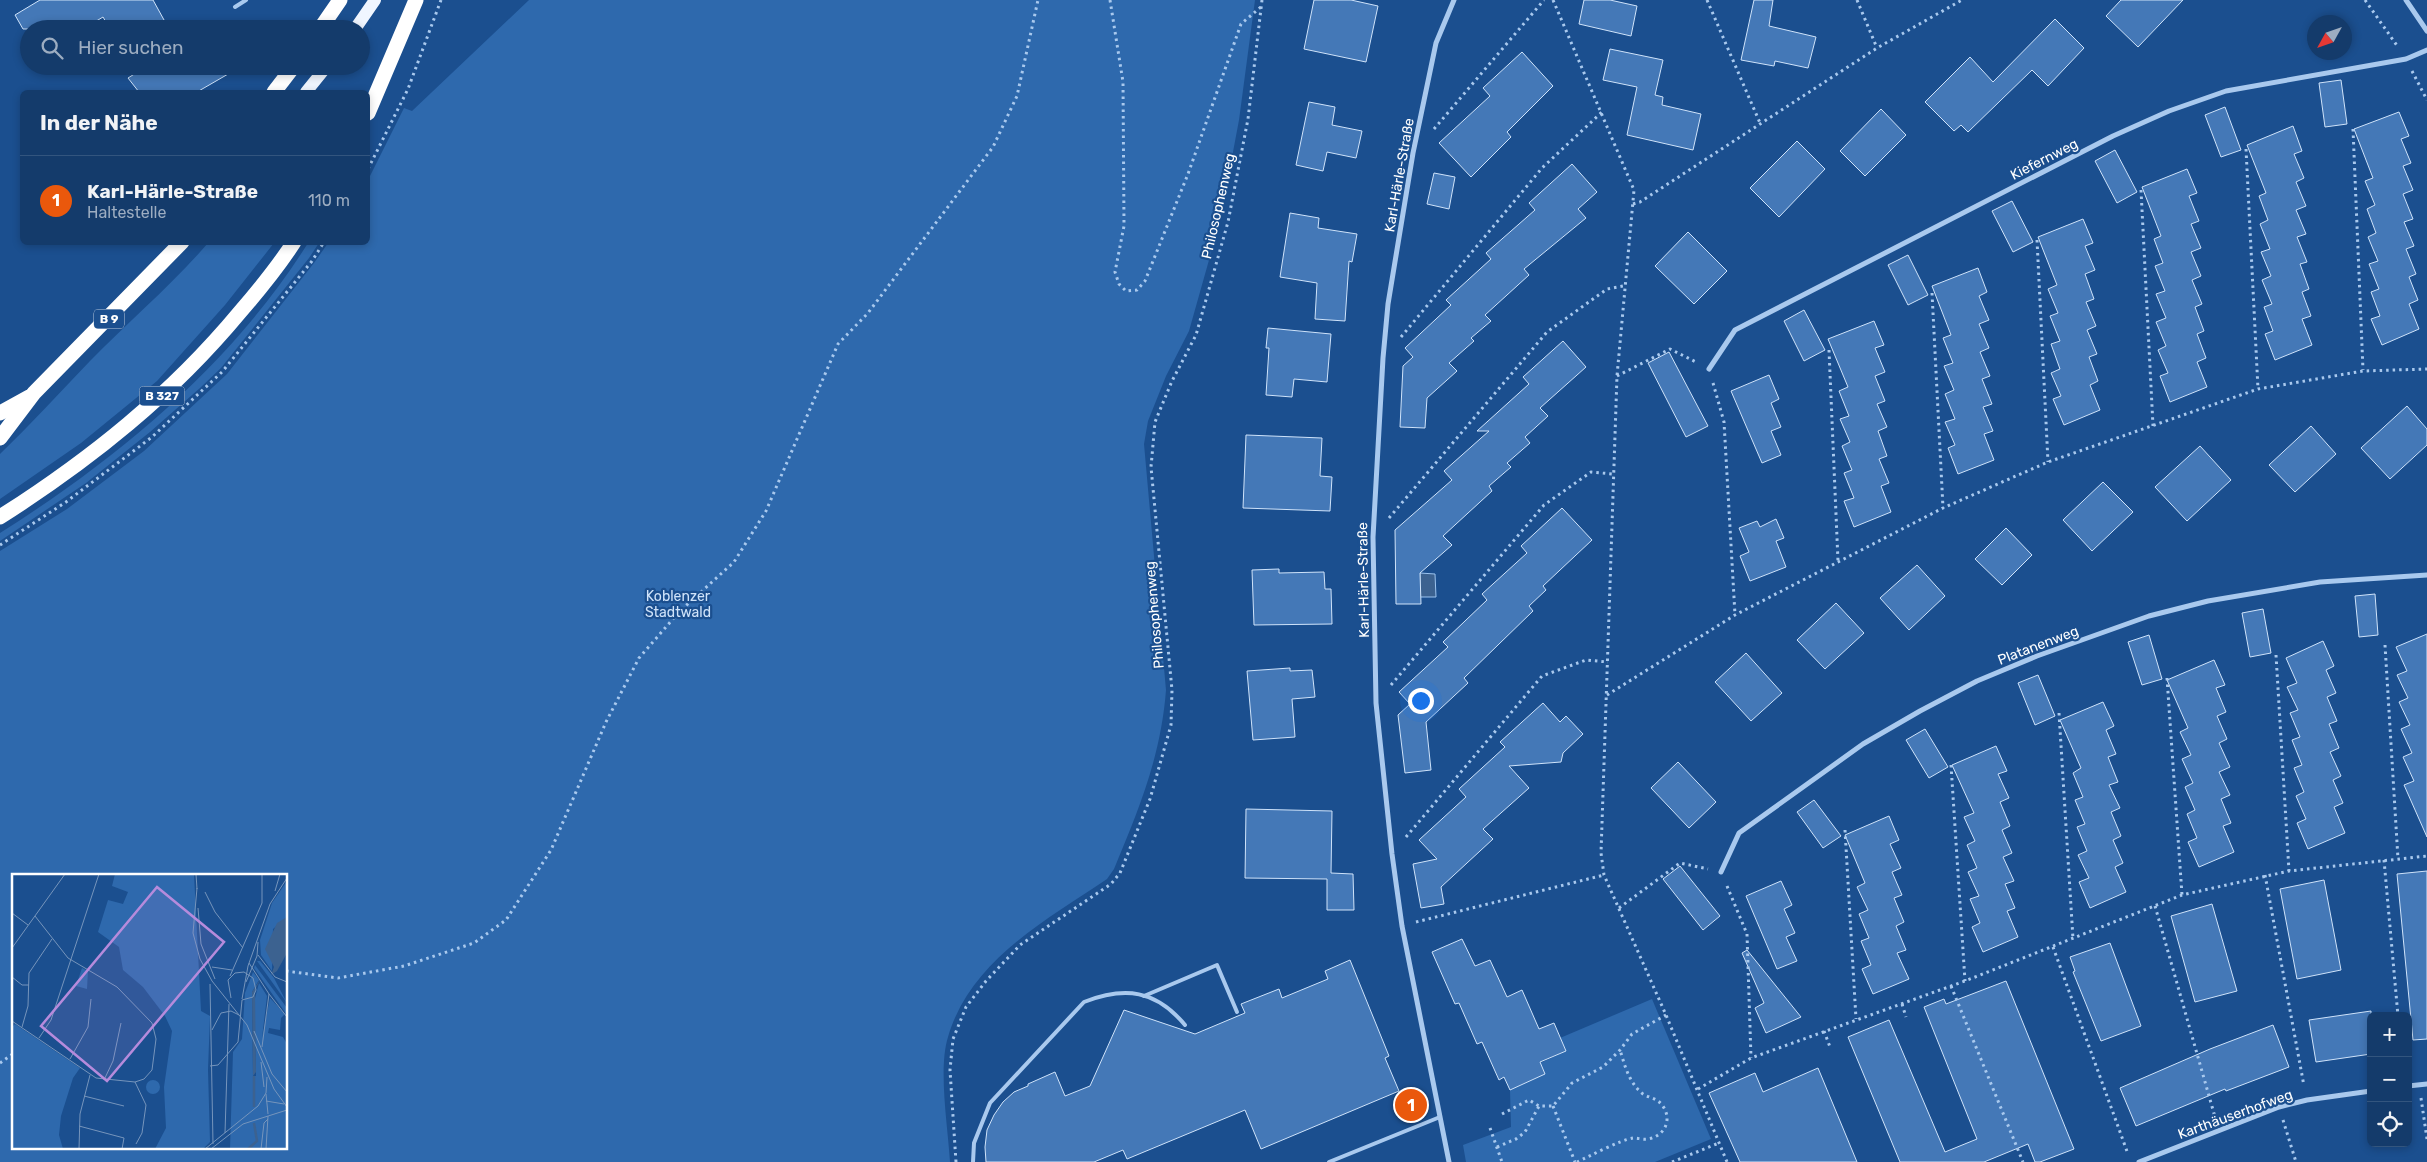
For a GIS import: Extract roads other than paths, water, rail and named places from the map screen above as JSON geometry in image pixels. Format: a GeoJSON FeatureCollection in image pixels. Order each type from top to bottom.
{"type":"FeatureCollection","features":[{"type":"Feature","properties":{"kind":"highway"},"geometry":{"type":"LineString","coordinates":[[326,20],[340,0]]}},
{"type":"Feature","properties":{"kind":"highway"},"geometry":{"type":"LineString","coordinates":[[370,109],[416,0]]}},
{"type":"Feature","properties":{"kind":"highway"},"geometry":{"type":"LineString","coordinates":[[276,90],[287,75]]}},
{"type":"Feature","properties":{"kind":"highway","name":"B 9"},"geometry":{"type":"LineString","coordinates":[[0,438],[34,393],[179,245]]}},
{"type":"Feature","properties":{"kind":"highway","name":"B 327"},"geometry":{"type":"LineString","coordinates":[[0,517],[50,485],[121,432],[163,395],[218,339],[254,297],[292,245]]}},
{"type":"Feature","properties":{"kind":"highway","name":"B 9"},"geometry":{"type":"LineString","coordinates":[[0,413],[34,393]]}},
{"type":"Feature","properties":{"kind":"main road"},"geometry":{"type":"LineString","coordinates":[[362,20],[376,0]]}},
{"type":"Feature","properties":{"kind":"main road"},"geometry":{"type":"LineString","coordinates":[[308,90],[320,75]]}},
{"type":"Feature","properties":{"kind":"street","name":"Karl-Härle-Straße"},"geometry":{"type":"LineString","coordinates":[[1449,1162],[1402,926],[1392,854],[1376,703],[1373,537],[1383,358],[1388,304],[1413,153],[1436,43],[1454,0]]}},
{"type":"Feature","properties":{"kind":"street"},"geometry":{"type":"LineString","coordinates":[[2406,0],[2427,31]]}},
{"type":"Feature","properties":{"kind":"street","name":"Kiefernweg"},"geometry":{"type":"LineString","coordinates":[[1709,369],[1735,330],[2113,136],[2169,111],[2226,91],[2406,58],[2427,50]]}},
{"type":"Feature","properties":{"kind":"street","name":"Platanenweg"},"geometry":{"type":"LineString","coordinates":[[1721,872],[1740,833],[1863,744],[1977,681],[2037,656],[2149,616],[2208,601],[2320,582],[2427,575]]}},
{"type":"Feature","properties":{"kind":"street"},"geometry":{"type":"LineString","coordinates":[[2412,1086],[2427,1084]]}},
{"type":"Feature","properties":{"kind":"street","name":"Karthäuserhofweg"},"geometry":{"type":"LineString","coordinates":[[2139,1162],[2279,1107],[2307,1100],[2367,1092]]}},
{"type":"Feature","properties":{"kind":"lane"},"geometry":{"type":"LineString","coordinates":[[235,7],[246,0]]}},
{"type":"Feature","properties":{"kind":"lane"},"geometry":{"type":"LineString","coordinates":[[1144,996],[1217,965],[1237,1012]]}},
{"type":"Feature","properties":{"kind":"lane"},"geometry":{"type":"LineString","coordinates":[[973,1162],[974,1143],[990,1103],[1084,1002],[1102,995],[1119,992],[1144,996],[1160,1001],[1185,1024]]}},
{"type":"Feature","properties":{"kind":"lane"},"geometry":{"type":"LineString","coordinates":[[1329,1162],[1440,1117]]}},
{"type":"Feature","properties":{"kind":"place","name":"Karl-Härle-Straße"},"geometry":{"type":"Point","coordinates":[1411,1105]}},
{"type":"Feature","properties":{"kind":"park label","name":"Koblenzer Stadtwald"},"geometry":{"type":"Point","coordinates":[678,604]}}]}
